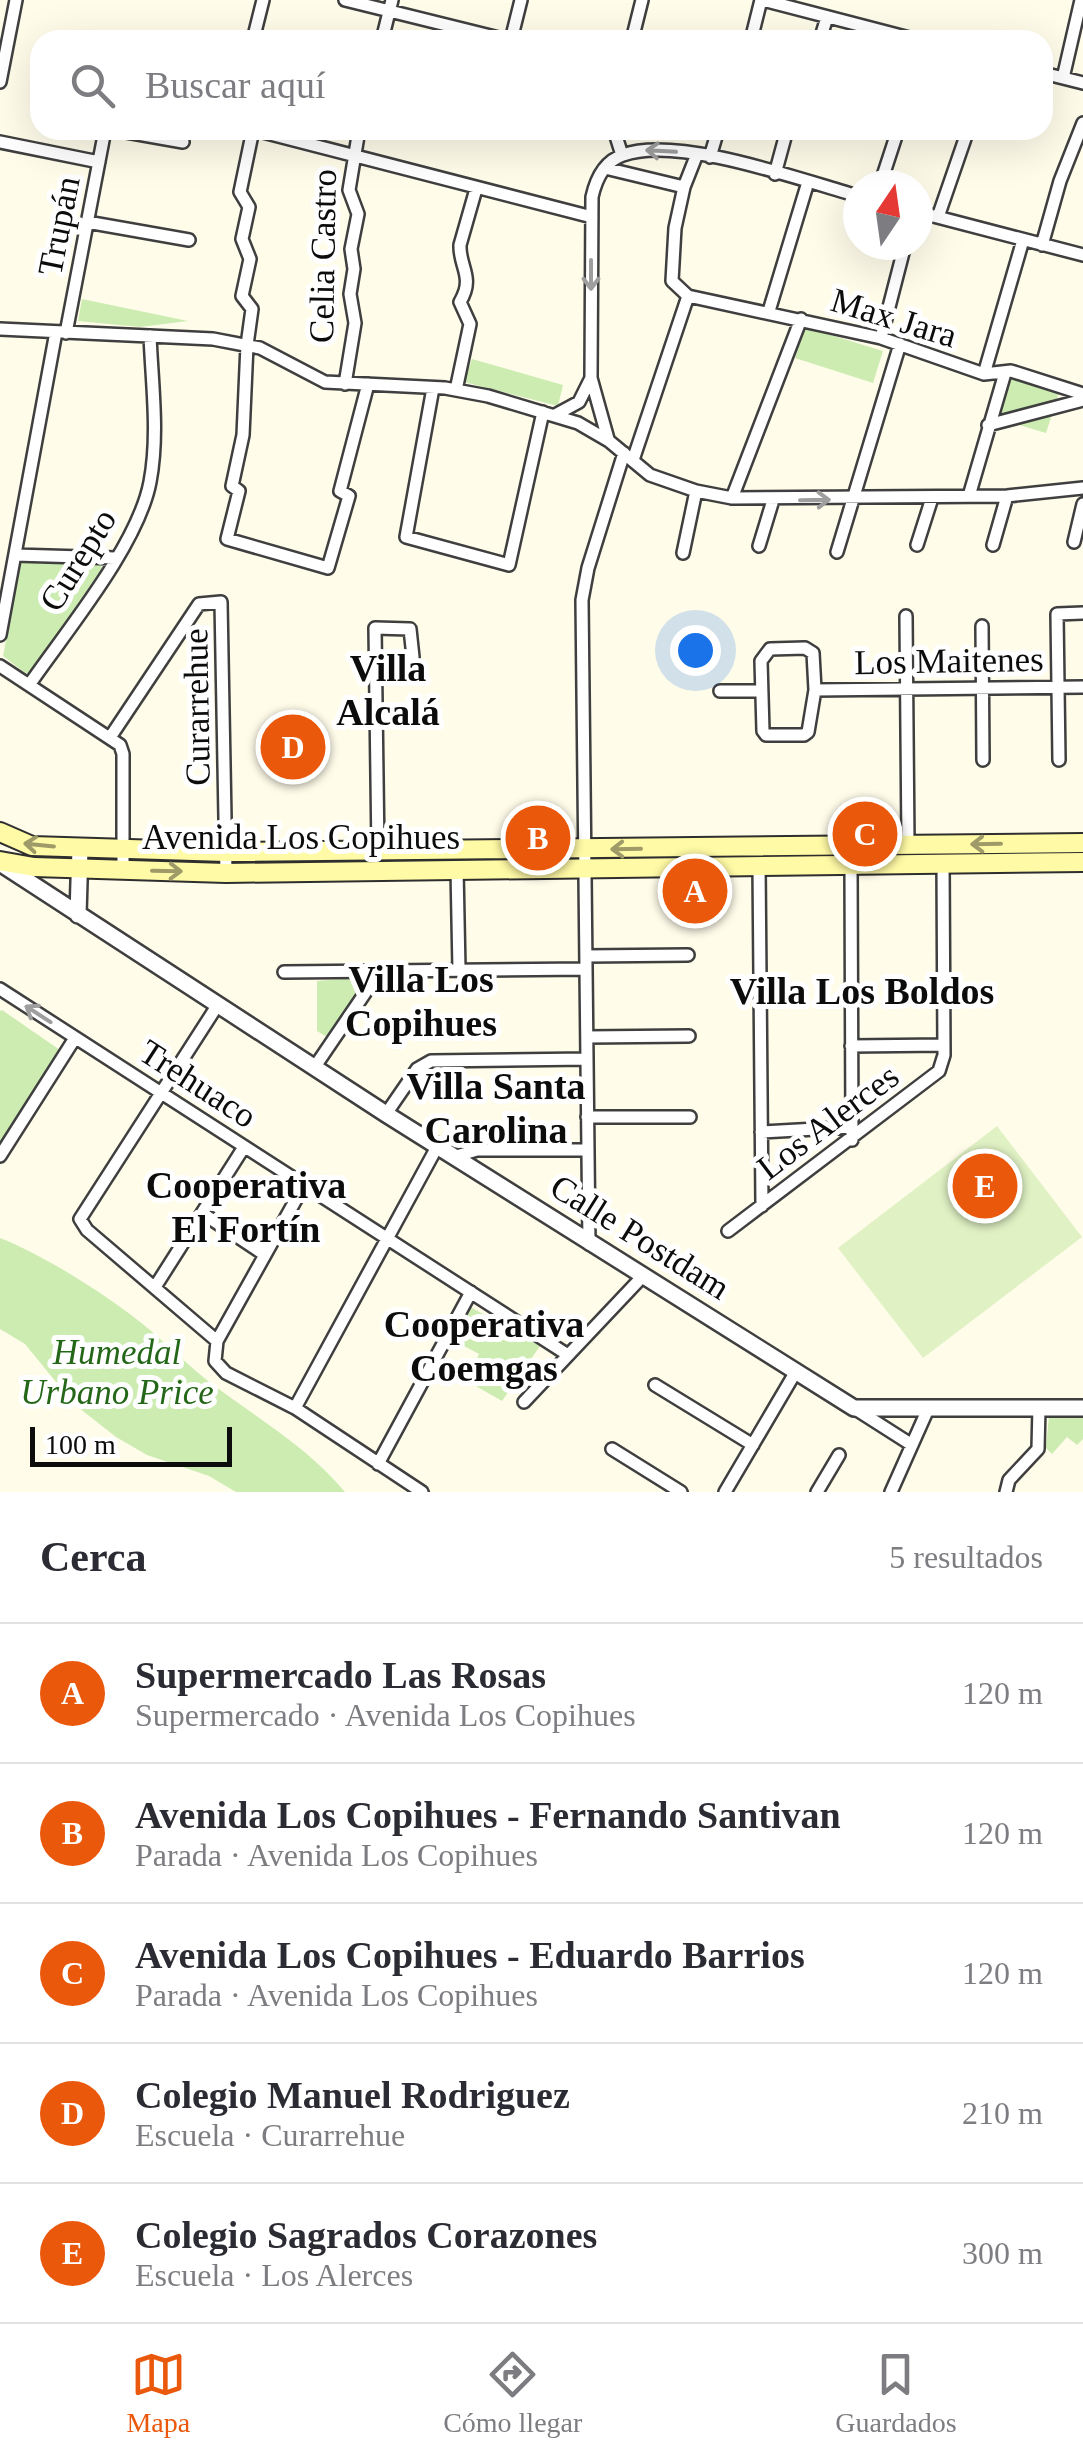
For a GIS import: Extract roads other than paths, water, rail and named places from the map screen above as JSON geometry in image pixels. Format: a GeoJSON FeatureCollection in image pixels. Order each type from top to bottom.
{"type":"FeatureCollection","features":[{"type":"Feature","properties":{"kind":"main road"},"geometry":{"type":"LineString","coordinates":[[0,832],[32,846],[80,848]]}},
{"type":"Feature","properties":{"kind":"main road","name":"Avenida Los Copihues"},"geometry":{"type":"LineString","coordinates":[[80,848],[378,852],[760,865],[851,864],[1083,843]]}},
{"type":"Feature","properties":{"kind":"main road","name":"Avenida Los Copihues"},"geometry":{"type":"LineString","coordinates":[[0,862],[80,869],[226,873],[457,869],[585,858],[908,845],[943,854],[1083,862]]}},
{"type":"Feature","properties":{"kind":"street"},"geometry":{"type":"LineString","coordinates":[[0,82],[4,43],[16,0]]}},
{"type":"Feature","properties":{"kind":"street"},"geometry":{"type":"LineString","coordinates":[[256,30],[263,0]]}},
{"type":"Feature","properties":{"kind":"street"},"geometry":{"type":"LineString","coordinates":[[345,0],[390,5],[475,30]]}},
{"type":"Feature","properties":{"kind":"street"},"geometry":{"type":"LineString","coordinates":[[512,30],[521,0]]}},
{"type":"Feature","properties":{"kind":"street"},"geometry":{"type":"LineString","coordinates":[[634,30],[642,0]]}},
{"type":"Feature","properties":{"kind":"street"},"geometry":{"type":"LineString","coordinates":[[754,30],[762,0],[878,30]]}},
{"type":"Feature","properties":{"kind":"street"},"geometry":{"type":"LineString","coordinates":[[1063,78],[1080,0]]}},
{"type":"Feature","properties":{"kind":"street"},"geometry":{"type":"LineString","coordinates":[[384,30],[390,5]]}},
{"type":"Feature","properties":{"kind":"street"},"geometry":{"type":"LineString","coordinates":[[823,30],[827,17]]}},
{"type":"Feature","properties":{"kind":"street"},"geometry":{"type":"LineString","coordinates":[[1053,76],[1083,83]]}},
{"type":"Feature","properties":{"kind":"street"},"geometry":{"type":"LineString","coordinates":[[1042,244],[1060,181],[1083,122]]}},
{"type":"Feature","properties":{"kind":"street","name":"Trupán"},"geometry":{"type":"LineString","coordinates":[[0,635],[103,140]]}},
{"type":"Feature","properties":{"kind":"street"},"geometry":{"type":"LineString","coordinates":[[172,140],[183,142]]}},
{"type":"Feature","properties":{"kind":"street"},"geometry":{"type":"LineString","coordinates":[[246,345],[252,309],[242,296],[250,259],[242,239],[250,207],[240,192],[252,140]]}},
{"type":"Feature","properties":{"kind":"street"},"geometry":{"type":"LineString","coordinates":[[296,140],[592,217]]}},
{"type":"Feature","properties":{"kind":"street","name":"Celia Castro"},"geometry":{"type":"LineString","coordinates":[[345,384],[355,324],[350,294],[354,269],[351,237],[358,214],[348,190],[357,140]]}},
{"type":"Feature","properties":{"kind":"street"},"geometry":{"type":"LineString","coordinates":[[617,140],[622,155]]}},
{"type":"Feature","properties":{"kind":"street"},"geometry":{"type":"LineString","coordinates":[[589,1244],[584,589],[688,296],[672,281],[676,228],[684,187],[712,140]]}},
{"type":"Feature","properties":{"kind":"street"},"geometry":{"type":"LineString","coordinates":[[775,174],[784,140]]}},
{"type":"Feature","properties":{"kind":"street"},"geometry":{"type":"LineString","coordinates":[[885,170],[895,140]]}},
{"type":"Feature","properties":{"kind":"street"},"geometry":{"type":"LineString","coordinates":[[938,217],[965,140]]}},
{"type":"Feature","properties":{"kind":"street"},"geometry":{"type":"LineString","coordinates":[[0,142],[99,162]]}},
{"type":"Feature","properties":{"kind":"street"},"geometry":{"type":"LineString","coordinates":[[609,440],[590,378],[592,217],[594,188],[604,168],[622,155],[646,150],[704,155],[843,192]]}},
{"type":"Feature","properties":{"kind":"street"},"geometry":{"type":"LineString","coordinates":[[604,168],[684,187]]}},
{"type":"Feature","properties":{"kind":"street"},"geometry":{"type":"LineString","coordinates":[[769,311],[808,182]]}},
{"type":"Feature","properties":{"kind":"street"},"geometry":{"type":"LineString","coordinates":[[456,390],[470,324],[460,302],[467,266],[460,245],[476,189]]}},
{"type":"Feature","properties":{"kind":"street"},"geometry":{"type":"LineString","coordinates":[[933,216],[1083,255]]}},
{"type":"Feature","properties":{"kind":"street"},"geometry":{"type":"LineString","coordinates":[[88,222],[189,240]]}},
{"type":"Feature","properties":{"kind":"street"},"geometry":{"type":"LineString","coordinates":[[984,374],[1023,240]]}},
{"type":"Feature","properties":{"kind":"street"},"geometry":{"type":"LineString","coordinates":[[881,338],[901,260]]}},
{"type":"Feature","properties":{"kind":"street","name":"Max Jara"},"geometry":{"type":"LineString","coordinates":[[688,296],[881,338],[984,374],[1011,371],[1083,397]]}},
{"type":"Feature","properties":{"kind":"street"},"geometry":{"type":"LineString","coordinates":[[732,498],[800,319]]}},
{"type":"Feature","properties":{"kind":"street"},"geometry":{"type":"LineString","coordinates":[[0,329],[214,339],[267,351],[314,378],[345,384],[456,390],[549,413],[590,428],[650,475],[732,498],[1007,496],[1083,488]]}},
{"type":"Feature","properties":{"kind":"street","name":"Curepto"},"geometry":{"type":"LineString","coordinates":[[30,685],[140,517],[153,450],[150,336]]}},
{"type":"Feature","properties":{"kind":"street"},"geometry":{"type":"LineString","coordinates":[[838,552],[900,344]]}},
{"type":"Feature","properties":{"kind":"street","name":"Celia Castro"},"geometry":{"type":"LineString","coordinates":[[246,345],[244,435],[232,486],[239,491],[226,539],[328,568],[349,496],[340,491],[368,384]]}},
{"type":"Feature","properties":{"kind":"street"},"geometry":{"type":"LineString","coordinates":[[969,496],[1005,373]]}},
{"type":"Feature","properties":{"kind":"street"},"geometry":{"type":"LineString","coordinates":[[549,413],[579,402],[590,378]]}},
{"type":"Feature","properties":{"kind":"street"},"geometry":{"type":"LineString","coordinates":[[433,388],[406,537],[509,565],[549,413]]}},
{"type":"Feature","properties":{"kind":"street"},"geometry":{"type":"LineString","coordinates":[[988,424],[1083,397]]}},
{"type":"Feature","properties":{"kind":"street"},"geometry":{"type":"LineString","coordinates":[[683,553],[696,491]]}},
{"type":"Feature","properties":{"kind":"street"},"geometry":{"type":"LineString","coordinates":[[994,545],[1007,496]]}},
{"type":"Feature","properties":{"kind":"street"},"geometry":{"type":"LineString","coordinates":[[917,545],[932,498]]}},
{"type":"Feature","properties":{"kind":"street"},"geometry":{"type":"LineString","coordinates":[[759,546],[773,500]]}},
{"type":"Feature","properties":{"kind":"street"},"geometry":{"type":"LineString","coordinates":[[1074,542],[1083,504]]}},
{"type":"Feature","properties":{"kind":"street"},"geometry":{"type":"LineString","coordinates":[[15,555],[116,558]]}},
{"type":"Feature","properties":{"kind":"street","name":"Curarrehue"},"geometry":{"type":"LineString","coordinates":[[111,736],[199,604],[221,602],[226,873]]}},
{"type":"Feature","properties":{"kind":"street"},"geometry":{"type":"LineString","coordinates":[[1058,760],[1057,614],[1083,613]]}},
{"type":"Feature","properties":{"kind":"street"},"geometry":{"type":"LineString","coordinates":[[906,616],[908,845]]}},
{"type":"Feature","properties":{"kind":"street"},"geometry":{"type":"LineString","coordinates":[[982,626],[983,760]]}},
{"type":"Feature","properties":{"kind":"street"},"geometry":{"type":"LineString","coordinates":[[770,649],[810,649],[815,690],[808,732],[766,735],[761,660],[770,649]]}},
{"type":"Feature","properties":{"kind":"street"},"geometry":{"type":"LineString","coordinates":[[376,659],[378,852]]}},
{"type":"Feature","properties":{"kind":"street"},"geometry":{"type":"LineString","coordinates":[[0,666],[120,745],[123,870]]}},
{"type":"Feature","properties":{"kind":"street","name":"Los Maitenes"},"geometry":{"type":"LineString","coordinates":[[815,690],[1083,686]]}},
{"type":"Feature","properties":{"kind":"street"},"geometry":{"type":"LineString","coordinates":[[720,691],[762,691]]}},
{"type":"Feature","properties":{"kind":"street"},"geometry":{"type":"LineString","coordinates":[[78,914],[80,848]]}},
{"type":"Feature","properties":{"kind":"street","name":"Los Alerces"},"geometry":{"type":"LineString","coordinates":[[728,1232],[852,1133],[936,1074],[944,1060],[943,854]]}},
{"type":"Feature","properties":{"kind":"street","name":"Calle Postdam"},"geometry":{"type":"LineString","coordinates":[[0,862],[454,1158],[854,1408]]}},
{"type":"Feature","properties":{"kind":"street"},"geometry":{"type":"LineString","coordinates":[[851,864],[852,1133]]}},
{"type":"Feature","properties":{"kind":"street"},"geometry":{"type":"LineString","coordinates":[[760,865],[762,1206]]}},
{"type":"Feature","properties":{"kind":"street"},"geometry":{"type":"LineString","coordinates":[[457,869],[459,970]]}},
{"type":"Feature","properties":{"kind":"street"},"geometry":{"type":"LineString","coordinates":[[284,972],[459,970],[688,955]]}},
{"type":"Feature","properties":{"kind":"street"},"geometry":{"type":"LineString","coordinates":[[314,1068],[380,971]]}},
{"type":"Feature","properties":{"kind":"street","name":"Trehuaco"},"geometry":{"type":"LineString","coordinates":[[0,989],[568,1355]]}},
{"type":"Feature","properties":{"kind":"street"},"geometry":{"type":"LineString","coordinates":[[217,1006],[80,1220],[86,1230],[217,1341]]}},
{"type":"Feature","properties":{"kind":"street"},"geometry":{"type":"LineString","coordinates":[[586,1037],[689,1036]]}},
{"type":"Feature","properties":{"kind":"street"},"geometry":{"type":"LineString","coordinates":[[0,1156],[75,1038]]}},
{"type":"Feature","properties":{"kind":"street","name":"Los Alerces"},"geometry":{"type":"LineString","coordinates":[[851,1046],[944,1045]]}},
{"type":"Feature","properties":{"kind":"street"},"geometry":{"type":"LineString","coordinates":[[386,1114],[417,1069],[431,1061],[587,1058]]}},
{"type":"Feature","properties":{"kind":"street"},"geometry":{"type":"LineString","coordinates":[[588,1117],[690,1117]]}},
{"type":"Feature","properties":{"kind":"street","name":"Los Alerces"},"geometry":{"type":"LineString","coordinates":[[762,1132],[852,1133]]}},
{"type":"Feature","properties":{"kind":"street"},"geometry":{"type":"LineString","coordinates":[[154,1287],[244,1147]]}},
{"type":"Feature","properties":{"kind":"street"},"geometry":{"type":"LineString","coordinates":[[295,1408],[438,1147]]}},
{"type":"Feature","properties":{"kind":"street"},"geometry":{"type":"LineString","coordinates":[[454,1158],[477,1150],[588,1150]]}},
{"type":"Feature","properties":{"kind":"street"},"geometry":{"type":"LineString","coordinates":[[304,1185],[217,1341],[214,1356],[220,1369],[295,1408],[422,1492]]}},
{"type":"Feature","properties":{"kind":"street"},"geometry":{"type":"LineString","coordinates":[[202,1213],[265,1255]]}},
{"type":"Feature","properties":{"kind":"street"},"geometry":{"type":"LineString","coordinates":[[524,1402],[642,1277]]}},
{"type":"Feature","properties":{"kind":"street"},"geometry":{"type":"LineString","coordinates":[[378,1464],[471,1292]]}},
{"type":"Feature","properties":{"kind":"street"},"geometry":{"type":"LineString","coordinates":[[725,1492],[795,1373]]}},
{"type":"Feature","properties":{"kind":"street"},"geometry":{"type":"LineString","coordinates":[[655,1386],[752,1446]]}},
{"type":"Feature","properties":{"kind":"street"},"geometry":{"type":"LineString","coordinates":[[1006,1492],[1008,1480],[1038,1449],[1040,1407]]}},
{"type":"Feature","properties":{"kind":"street"},"geometry":{"type":"LineString","coordinates":[[854,1408],[1083,1408]]}},
{"type":"Feature","properties":{"kind":"street"},"geometry":{"type":"LineString","coordinates":[[854,1408],[912,1445]]}},
{"type":"Feature","properties":{"kind":"street"},"geometry":{"type":"LineString","coordinates":[[892,1492],[928,1408]]}},
{"type":"Feature","properties":{"kind":"street"},"geometry":{"type":"LineString","coordinates":[[612,1449],[681,1492]]}},
{"type":"Feature","properties":{"kind":"street"},"geometry":{"type":"LineString","coordinates":[[817,1492],[839,1455]]}},
{"type":"Feature","properties":{"kind":"place","name":"Colegio Manuel Rodriguez"},"geometry":{"type":"Point","coordinates":[293,747]}},
{"type":"Feature","properties":{"kind":"place","name":"Avenida Los Copihues - Eduardo Barrios"},"geometry":{"type":"Point","coordinates":[865,834]}},
{"type":"Feature","properties":{"kind":"place","name":"Avenida Los Copihues - Fernando Santivan"},"geometry":{"type":"Point","coordinates":[538,838]}},
{"type":"Feature","properties":{"kind":"place","name":"Supermercado Las Rosas"},"geometry":{"type":"Point","coordinates":[695,891]}},
{"type":"Feature","properties":{"kind":"place","name":"Colegio Sagrados Corazones"},"geometry":{"type":"Point","coordinates":[985,1186]}},
{"type":"Feature","properties":{"kind":"district","name":"Villa Alcalá"},"geometry":{"type":"Point","coordinates":[388,690]}},
{"type":"Feature","properties":{"kind":"district","name":"Villa Los Boldos"},"geometry":{"type":"Point","coordinates":[862,991]}},
{"type":"Feature","properties":{"kind":"district","name":"Villa Los Copihues"},"geometry":{"type":"Point","coordinates":[421,1001]}},
{"type":"Feature","properties":{"kind":"district","name":"Villa Santa Carolina"},"geometry":{"type":"Point","coordinates":[496,1108]}},
{"type":"Feature","properties":{"kind":"district","name":"Cooperativa El Fortín"},"geometry":{"type":"Point","coordinates":[246,1207]}},
{"type":"Feature","properties":{"kind":"district","name":"Cooperativa Coemgas"},"geometry":{"type":"Point","coordinates":[484,1346]}},
{"type":"Feature","properties":{"kind":"park label","name":"Humedal Urbano Price"},"geometry":{"type":"Point","coordinates":[117,1372]}}]}
